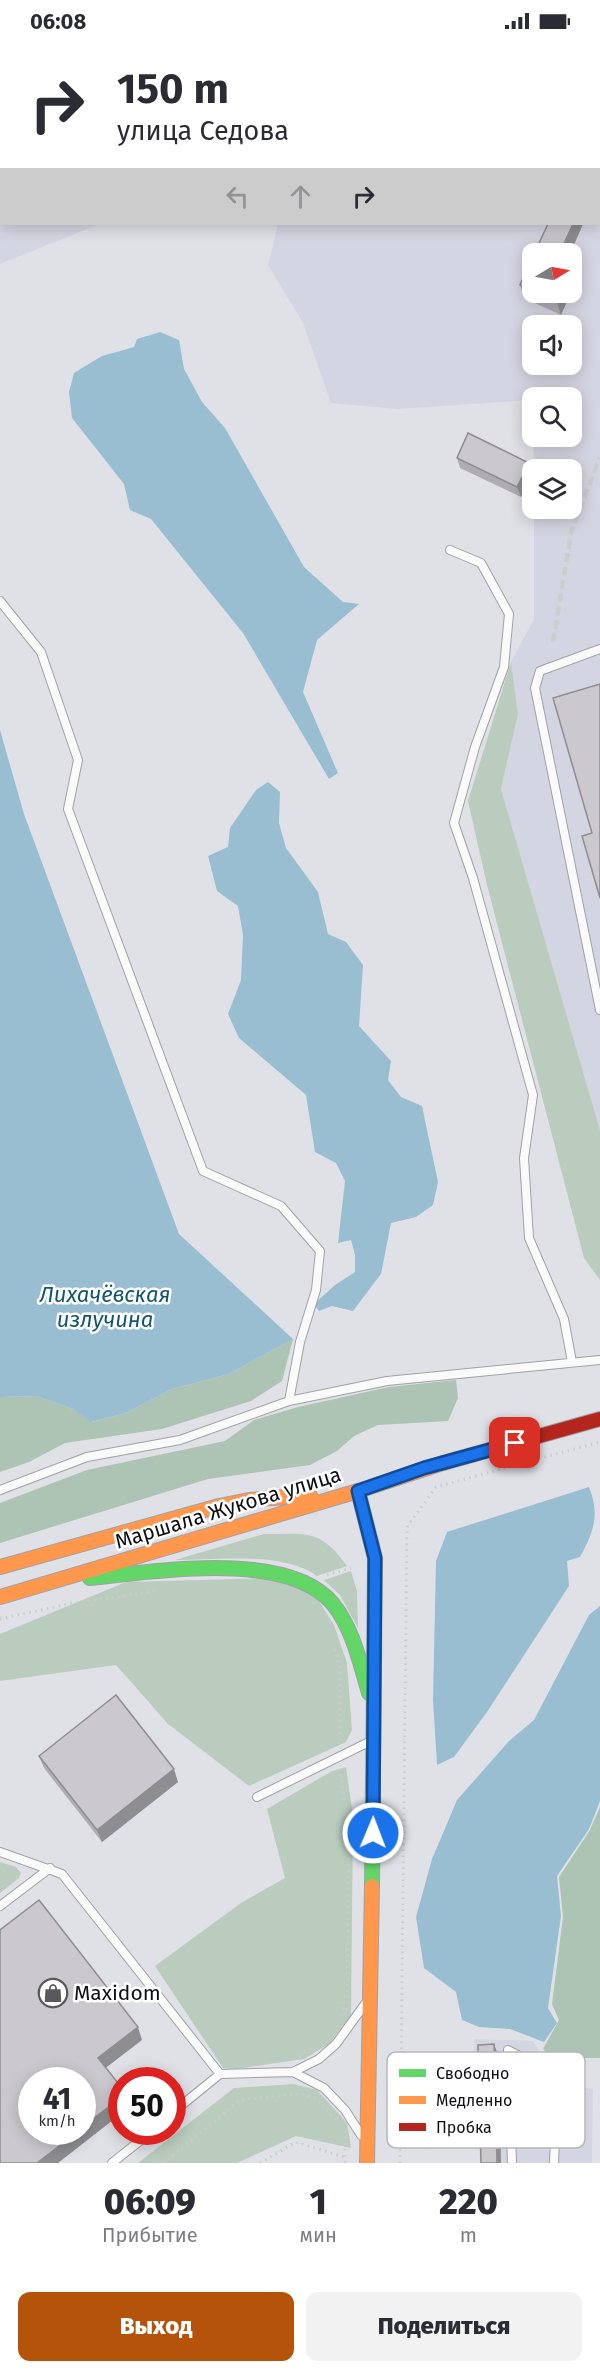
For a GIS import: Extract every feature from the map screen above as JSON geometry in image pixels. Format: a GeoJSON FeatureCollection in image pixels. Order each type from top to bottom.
{"type":"FeatureCollection","features":[{"type":"Feature","properties":{"kind":"main road"},"geometry":{"type":"LineString","coordinates":[[367,2161],[375,1710],[375,1558],[358,1491],[424,1468],[600,1419]]}},
{"type":"Feature","properties":{"kind":"main road","name":"Маршала Жукова улица"},"geometry":{"type":"LineString","coordinates":[[0,1567],[249,1500],[358,1491]]}},
{"type":"Feature","properties":{"kind":"main road","name":"Маршала Жукова улица"},"geometry":{"type":"LineString","coordinates":[[0,1597],[65,1580],[358,1491]]}},
{"type":"Feature","properties":{"kind":"main road"},"geometry":{"type":"LineString","coordinates":[[65,1580],[207,1569],[250,1570],[297,1578],[323,1594],[345,1622],[375,1710]]}},
{"type":"Feature","properties":{"kind":"lane"},"geometry":{"type":"LineString","coordinates":[[450,550],[481,563],[510,614],[504,667],[475,747],[454,823],[473,878],[533,1095],[524,1158],[529,1238],[564,1319],[572,1362]]}},
{"type":"Feature","properties":{"kind":"lane"},"geometry":{"type":"LineString","coordinates":[[0,601],[41,652],[45,662],[78,760],[68,809],[202,1171],[281,1206],[320,1251],[316,1290],[300,1342],[289,1401]]}},
{"type":"Feature","properties":{"kind":"lane"},"geometry":{"type":"LineString","coordinates":[[600,649],[540,671],[535,688],[600,1010]]}},
{"type":"Feature","properties":{"kind":"lane"},"geometry":{"type":"LineString","coordinates":[[0,1490],[87,1457],[180,1440],[289,1401],[387,1381],[600,1360]]}},
{"type":"Feature","properties":{"kind":"lane"},"geometry":{"type":"LineString","coordinates":[[258,1797],[374,1740]]}},
{"type":"Feature","properties":{"kind":"lane"},"geometry":{"type":"LineString","coordinates":[[0,1852],[62,1874],[220,2074]]}},
{"type":"Feature","properties":{"kind":"lane"},"geometry":{"type":"LineString","coordinates":[[0,1906],[50,1868]]}},
{"type":"Feature","properties":{"kind":"lane"},"geometry":{"type":"LineString","coordinates":[[186,2102],[220,2074],[293,2072],[319,2059],[336,2044],[369,1998]]}},
{"type":"Feature","properties":{"kind":"lane"},"geometry":{"type":"LineString","coordinates":[[293,2072],[324,2088],[345,2110],[366,2142]]}},
{"type":"Feature","properties":{"kind":"lane"},"geometry":{"type":"LineString","coordinates":[[112,2163],[134,2145]]}},
{"type":"Feature","properties":{"kind":"lane"},"geometry":{"type":"LineString","coordinates":[[511,2148],[512,2163]]}},
{"type":"Feature","properties":{"kind":"lane"},"geometry":{"type":"LineString","coordinates":[[554,2163],[555,2148]]}},
{"type":"Feature","properties":{"kind":"path"},"geometry":{"type":"LineString","coordinates":[[401,2052],[407,1527],[436,1487],[600,1442]]}},
{"type":"Feature","properties":{"kind":"path"},"geometry":{"type":"LineString","coordinates":[[319,1578],[351,1568]]}},
{"type":"Feature","properties":{"kind":"path"},"geometry":{"type":"LineString","coordinates":[[0,1619],[72,1603],[165,1590]]}},
{"type":"Feature","properties":{"kind":"path"},"geometry":{"type":"LineString","coordinates":[[334,1647],[340,1669],[339,1773],[349,1820],[347,1987],[345,2005],[339,2023]]}},
{"type":"Feature","properties":{"kind":"path"},"geometry":{"type":"LineString","coordinates":[[299,2055],[316,2046]]}},
{"type":"Feature","properties":{"kind":"path"},"geometry":{"type":"LineString","coordinates":[[163,2163],[240,2100],[302,2094],[318,2100],[345,2130],[345,2161]]}},
{"type":"Feature","properties":{"kind":"path"},"geometry":{"type":"LineString","coordinates":[[260,2163],[296,2142],[345,2161],[367,2161]]}},
{"type":"Feature","properties":{"kind":"path"},"geometry":{"type":"LineString","coordinates":[[400,2148],[400,2163]]}},
{"type":"Feature","properties":{"kind":"shaded area"},"geometry":{"type":"Polygon","coordinates":[[[0,225],[98,225],[0,264],[0,225]]]}},
{"type":"Feature","properties":{"kind":"shaded area"},"geometry":{"type":"Polygon","coordinates":[[[278,225],[600,225],[600,1130],[501,789],[518,714],[511,662],[534,619],[534,519],[582,519],[582,459],[534,459],[533,447],[582,447],[582,387],[522,387],[522,401],[398,409],[331,403],[303,323],[268,265],[278,225]]]}},
{"type":"Feature","properties":{"kind":"shaded area"},"geometry":{"type":"Polygon","coordinates":[[[474,2039],[533,2041],[540,2052],[475,2052],[474,2039]]]}},
{"type":"Feature","properties":{"kind":"shaded area"},"geometry":{"type":"Polygon","coordinates":[[[585,2088],[593,2089],[592,2163],[480,2163],[479,2148],[585,2148],[585,2088]]]}},
{"type":"Feature","properties":{"kind":"green space"},"geometry":{"type":"Polygon","coordinates":[[[511,662],[518,714],[501,789],[600,1130],[600,1280],[584,1258],[487,885],[468,801],[511,662]]]}},
{"type":"Feature","properties":{"kind":"green space"},"geometry":{"type":"Polygon","coordinates":[[[293,1339],[282,1381],[251,1401],[162,1429],[65,1443],[29,1462],[0,1472],[0,1397],[36,1396],[73,1409],[92,1422],[126,1413],[172,1389],[229,1374],[293,1339]]]}},
{"type":"Feature","properties":{"kind":"green space"},"geometry":{"type":"Polygon","coordinates":[[[456,1380],[458,1398],[448,1421],[378,1425],[354,1436],[337,1451],[310,1465],[208,1479],[0,1543],[0,1503],[87,1470],[225,1441],[254,1420],[298,1407],[389,1387],[456,1380]]]}},
{"type":"Feature","properties":{"kind":"green space"},"geometry":{"type":"Polygon","coordinates":[[[264,1534],[302,1534],[320,1539],[329,1545],[347,1566],[317,1576],[303,1568],[268,1560],[229,1558],[175,1560],[264,1534]]]}},
{"type":"Feature","properties":{"kind":"green space"},"geometry":{"type":"Polygon","coordinates":[[[351,1571],[357,1591],[358,1628],[340,1595],[324,1580],[351,1571]]]}},
{"type":"Feature","properties":{"kind":"green space"},"geometry":{"type":"Polygon","coordinates":[[[280,1578],[317,1598],[334,1625],[347,1663],[352,1730],[346,1742],[249,1786],[168,1724],[116,1665],[0,1681],[0,1634],[126,1582],[280,1578]]]}},
{"type":"Feature","properties":{"kind":"green space"},"geometry":{"type":"Polygon","coordinates":[[[346,1767],[353,1816],[351,2016],[329,2044],[304,2059],[236,2069],[223,2068],[155,1966],[241,1903],[285,1878],[267,1809],[332,1771],[346,1767]]]}},
{"type":"Feature","properties":{"kind":"green space"},"geometry":{"type":"Polygon","coordinates":[[[600,1807],[600,2058],[585,2058],[585,2052],[546,2052],[543,2049],[559,2020],[552,2004],[563,1917],[559,1877],[590,1830],[600,1807]]]}},
{"type":"Feature","properties":{"kind":"green space"},"geometry":{"type":"Polygon","coordinates":[[[0,1862],[16,1867],[21,1873],[19,1878],[0,1893],[0,1862]]]}},
{"type":"Feature","properties":{"kind":"green space"},"geometry":{"type":"Polygon","coordinates":[[[293,2084],[317,2090],[347,2123],[351,2148],[296,2136],[237,2163],[138,2163],[161,2145],[186,2145],[186,2126],[234,2088],[293,2084]]]}},
{"type":"Feature","properties":{"kind":"water"},"geometry":{"type":"Polygon","coordinates":[[[160,332],[179,340],[184,369],[202,402],[225,428],[304,567],[343,602],[359,604],[317,640],[303,692],[338,773],[329,779],[243,633],[151,519],[130,510],[124,484],[72,418],[69,392],[74,373],[102,356],[134,347],[137,339],[160,332]]]}},
{"type":"Feature","properties":{"kind":"water","name":"Лихачёвская излучина"},"geometry":{"type":"Polygon","coordinates":[[[0,730],[24,814],[179,1234],[293,1339],[229,1374],[172,1389],[126,1413],[91,1422],[73,1409],[36,1396],[0,1397],[0,730]]]}},
{"type":"Feature","properties":{"kind":"water"},"geometry":{"type":"Polygon","coordinates":[[[268,782],[280,792],[279,823],[286,848],[318,892],[328,934],[346,942],[363,965],[359,1026],[391,1061],[388,1080],[401,1097],[422,1106],[438,1182],[433,1205],[416,1217],[391,1223],[381,1274],[353,1311],[332,1306],[319,1311],[314,1304],[335,1285],[355,1272],[355,1255],[351,1240],[338,1243],[345,1181],[336,1163],[315,1152],[306,1095],[239,1038],[228,1014],[241,980],[243,935],[238,906],[217,891],[208,856],[228,847],[230,828],[256,790],[268,782]]]}},
{"type":"Feature","properties":{"kind":"water"},"geometry":{"type":"Polygon","coordinates":[[[589,1487],[594,1506],[594,1523],[580,1557],[567,1561],[569,1586],[487,1712],[454,1757],[437,1765],[433,1700],[436,1561],[447,1532],[589,1487]]]}},
{"type":"Feature","properties":{"kind":"water"},"geometry":{"type":"Polygon","coordinates":[[[600,1606],[600,1801],[589,1829],[557,1876],[561,1916],[548,2008],[557,2023],[544,2042],[510,2029],[479,2027],[462,2020],[456,1992],[424,1968],[416,1917],[432,1859],[457,1800],[509,1741],[534,1720],[589,1615],[600,1606]]]}},
{"type":"Feature","properties":{"kind":"building"},"geometry":{"type":"Polygon","coordinates":[[[548,225],[573,225],[564,243],[539,243],[548,225]]]}},
{"type":"Feature","properties":{"kind":"building"},"geometry":{"type":"Polygon","coordinates":[[[468,433],[522,460],[522,477],[517,487],[457,458],[468,433]]]}},
{"type":"Feature","properties":{"kind":"building"},"geometry":{"type":"Polygon","coordinates":[[[600,684],[600,898],[582,836],[592,833],[553,698],[600,684]]]}},
{"type":"Feature","properties":{"kind":"building"},"geometry":{"type":"Polygon","coordinates":[[[116,1695],[174,1769],[97,1830],[39,1756],[116,1695]]]}},
{"type":"Feature","properties":{"kind":"building","name":"Maxidom"},"geometry":{"type":"Polygon","coordinates":[[[39,1900],[138,2027],[98,2058],[108,2070],[108,2108],[96,2116],[96,2067],[18,2067],[18,2145],[60,2145],[37,2163],[0,2163],[0,1930],[39,1900]]]}},
{"type":"Feature","properties":{"kind":"building"},"geometry":{"type":"Polygon","coordinates":[[[494,2044],[494,2052],[478,2052],[478,2045],[494,2044]]]}},
{"type":"Feature","properties":{"kind":"building"},"geometry":{"type":"Polygon","coordinates":[[[481,2148],[497,2148],[497,2163],[481,2163],[481,2148]]]}},
{"type":"Feature","properties":{"kind":"railway"},"geometry":{"type":"LineString","coordinates":[[553,642],[571,533],[600,457]]}},
{"type":"Feature","properties":{"kind":"traffic: fast"},"geometry":{"type":"LineString","coordinates":[[358,1491],[375,1558],[372,1886]]}},
{"type":"Feature","properties":{"kind":"traffic: fast"},"geometry":{"type":"LineString","coordinates":[[90,1578],[218,1568],[253,1570],[285,1576],[312,1587],[333,1604],[346,1624],[369,1693]]}},
{"type":"Feature","properties":{"kind":"traffic: slow"},"geometry":{"type":"LineString","coordinates":[[0,1597],[358,1491],[443,1463]]}},
{"type":"Feature","properties":{"kind":"traffic: slow"},"geometry":{"type":"LineString","coordinates":[[0,1567],[219,1506],[249,1500],[310,1495]]}},
{"type":"Feature","properties":{"kind":"traffic: slow"},"geometry":{"type":"LineString","coordinates":[[367,2163],[372,1886]]}},
{"type":"Feature","properties":{"kind":"traffic: jam"},"geometry":{"type":"LineString","coordinates":[[443,1463],[600,1419]]}},
{"type":"Feature","properties":{"kind":"place","name":"Maxidom"},"geometry":{"type":"Point","coordinates":[53,1993]}},
{"type":"Feature","properties":{"kind":"route"},"geometry":{"type":"LineString","coordinates":[[373,1833],[375,1558],[358,1491],[424,1468],[515,1443]]}}]}
